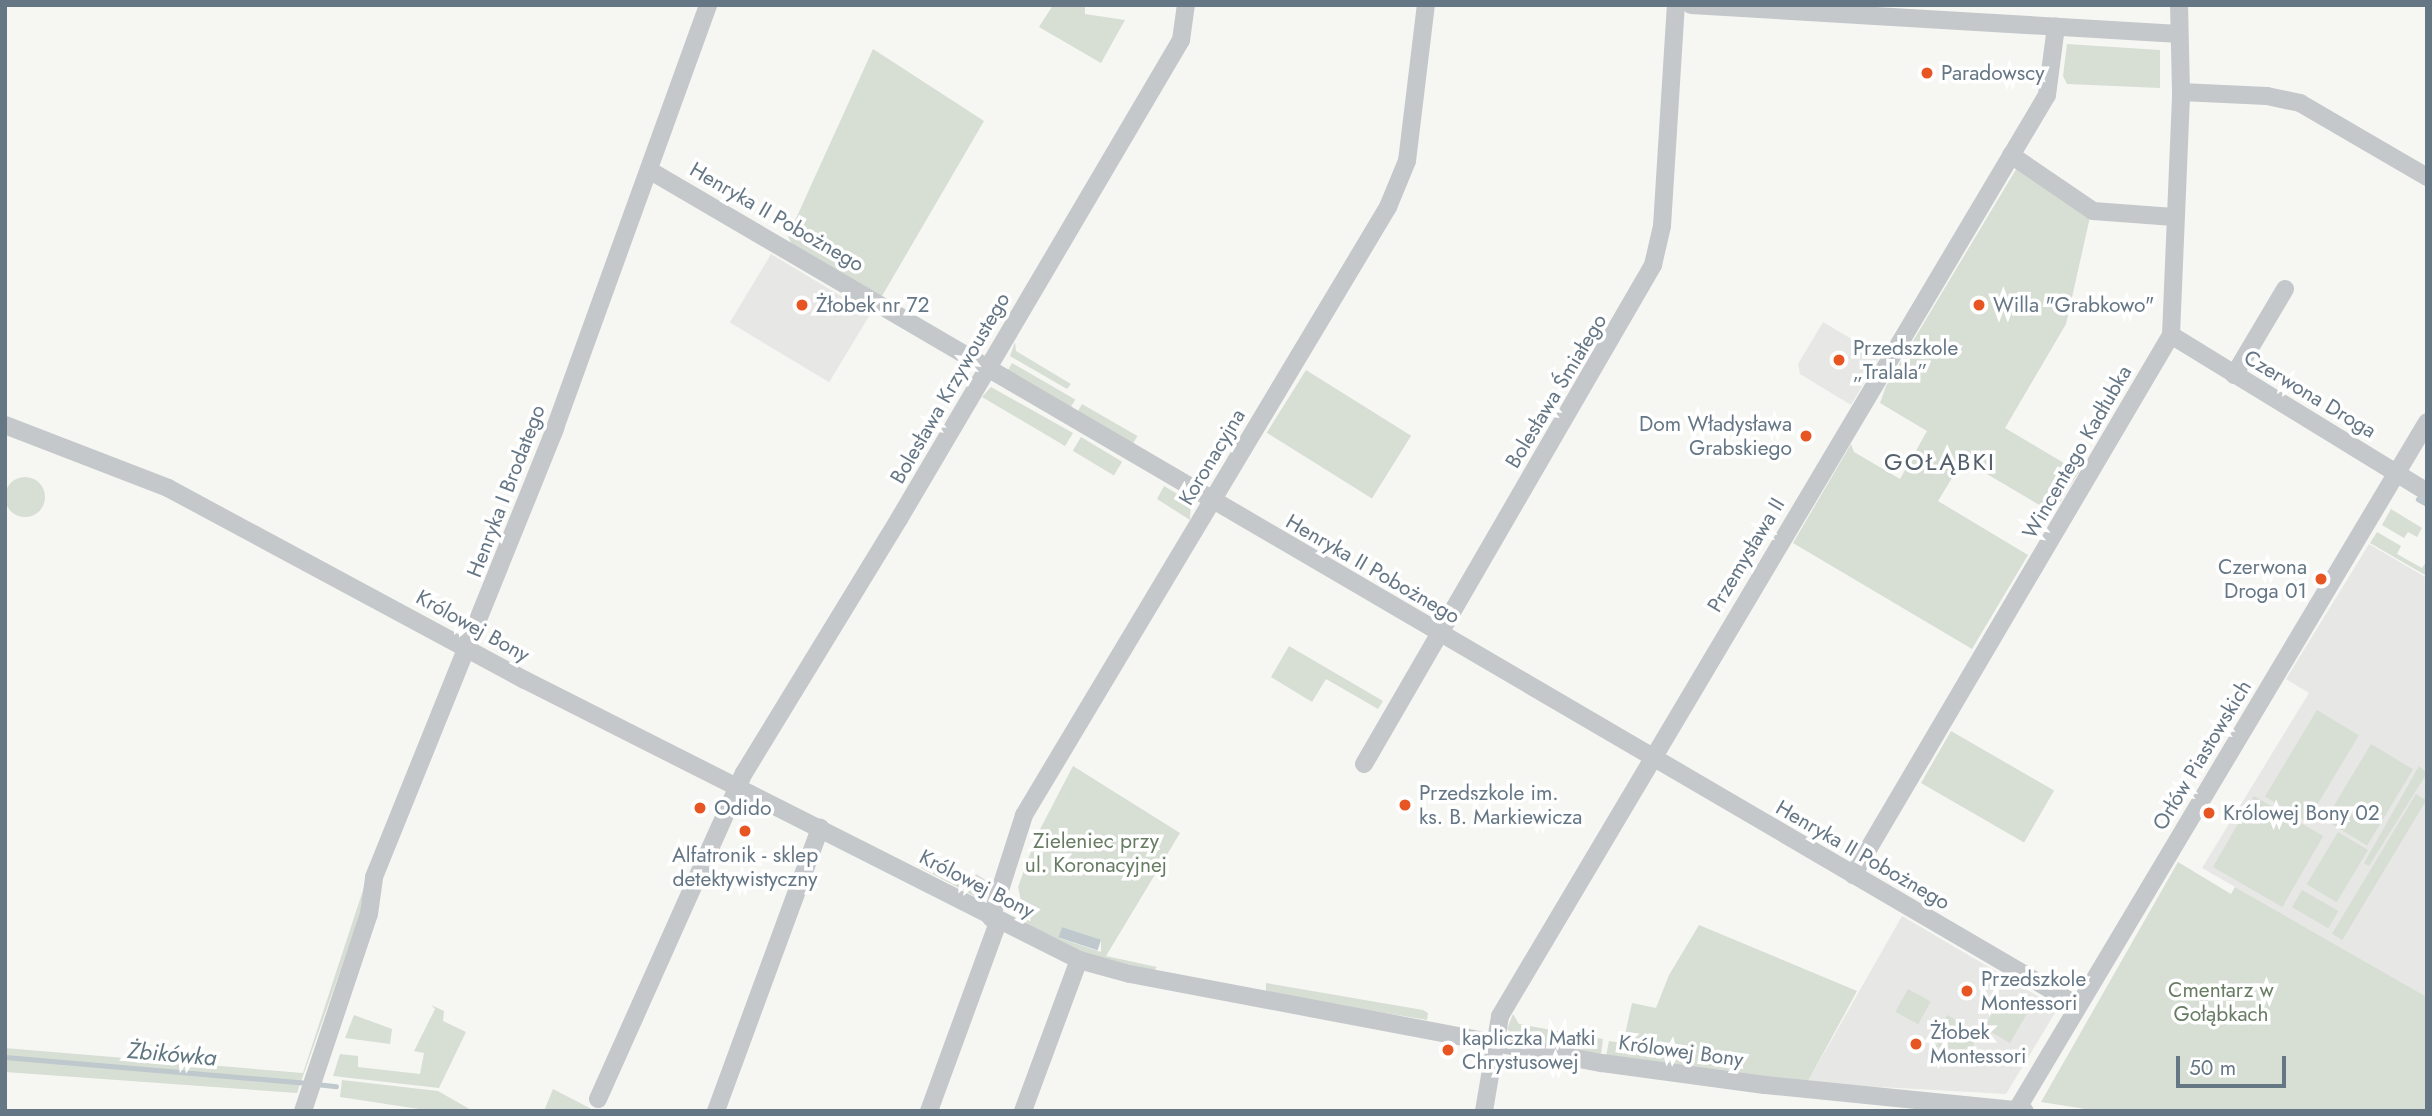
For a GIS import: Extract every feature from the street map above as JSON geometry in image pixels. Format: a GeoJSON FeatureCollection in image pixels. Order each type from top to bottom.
{"type":"FeatureCollection","features":[{"type":"Feature","properties":{"kind":"street","name":"Henryka I Brodatego"},"geometry":{"type":"LineString","coordinates":[[307,1106],[316,1069],[369,914],[374,877],[469,650],[708,5]]}},
{"type":"Feature","properties":{"kind":"street","name":"Bolesława Krzywoustego"},"geometry":{"type":"LineString","coordinates":[[598,1099],[737,786],[1181,40],[1186,5]]}},
{"type":"Feature","properties":{"kind":"street","name":"Koronacyjna"},"geometry":{"type":"LineString","coordinates":[[929,1111],[995,920],[1024,816],[1388,207],[1403,175],[1426,5]]}},
{"type":"Feature","properties":{"kind":"street","name":"Bolesława Śmiałego"},"geometry":{"type":"LineString","coordinates":[[1364,764],[1653,265],[1662,231],[1676,5]]}},
{"type":"Feature","properties":{"kind":"street"},"geometry":{"type":"LineString","coordinates":[[1691,5],[1924,12],[2056,27],[2179,34]]}},
{"type":"Feature","properties":{"kind":"street","name":"Wincentego Kadłubka"},"geometry":{"type":"LineString","coordinates":[[1853,875],[2171,335],[2181,92],[2179,5]]}},
{"type":"Feature","properties":{"kind":"street","name":"Przemysława II"},"geometry":{"type":"LineString","coordinates":[[1483,1111],[1500,1016],[2051,87],[2056,27]]}},
{"type":"Feature","properties":{"kind":"street"},"geometry":{"type":"LineString","coordinates":[[2181,92],[2300,103],[2427,177]]}},
{"type":"Feature","properties":{"kind":"street"},"geometry":{"type":"LineString","coordinates":[[2011,155],[2093,211],[2174,217]]}},
{"type":"Feature","properties":{"kind":"street","name":"Henryka II Pobożnego"},"geometry":{"type":"LineString","coordinates":[[649,170],[989,366],[1211,501],[2077,1006]]}},
{"type":"Feature","properties":{"kind":"street"},"geometry":{"type":"LineString","coordinates":[[2234,375],[2285,289]]}},
{"type":"Feature","properties":{"kind":"street","name":"Czerwona Droga"},"geometry":{"type":"LineString","coordinates":[[2171,335],[2427,492]]}},
{"type":"Feature","properties":{"kind":"street","name":"Orłów Piastowskich"},"geometry":{"type":"LineString","coordinates":[[2019,1110],[2077,1006],[2427,422]]}},
{"type":"Feature","properties":{"kind":"street","name":"Królowej Bony"},"geometry":{"type":"LineString","coordinates":[[5,425],[168,488],[469,650],[995,920],[1080,960],[1130,974],[1658,1071],[1872,1104],[2019,1110]]}},
{"type":"Feature","properties":{"kind":"street"},"geometry":{"type":"LineString","coordinates":[[716,1111],[820,828]]}},
{"type":"Feature","properties":{"kind":"street"},"geometry":{"type":"LineString","coordinates":[[1023,1111],[1080,960]]}},
{"type":"Feature","properties":{"kind":"shaded area"},"geometry":{"type":"Polygon","coordinates":[[[771,254],[870,314],[829,382],[730,323],[771,254]]]}},
{"type":"Feature","properties":{"kind":"shaded area","name":"Przedszkole „Tralala”"},"geometry":{"type":"Polygon","coordinates":[[[1823,322],[1880,356],[1851,405],[1800,374],[1798,364],[1823,322]]]}},
{"type":"Feature","properties":{"kind":"shaded area"},"geometry":{"type":"Polygon","coordinates":[[[2369,544],[2427,578],[2427,997],[2202,868],[2309,693],[2286,679],[2369,544]]]}},
{"type":"Feature","properties":{"kind":"shaded area"},"geometry":{"type":"Polygon","coordinates":[[[1902,916],[2058,1008],[2006,1094],[1807,1083],[1902,916]]]}},
{"type":"Feature","properties":{"kind":"shaded area"},"geometry":{"type":"Polygon","coordinates":[[[1062,927],[1101,940],[1098,950],[1059,937],[1062,927]]]}},
{"type":"Feature","properties":{"kind":"green space"},"geometry":{"type":"Polygon","coordinates":[[[1053,5],[1085,5],[1085,14],[1125,20],[1101,63],[1039,27],[1053,5]]]}},
{"type":"Feature","properties":{"kind":"green space"},"geometry":{"type":"Polygon","coordinates":[[[2067,44],[2160,50],[2160,88],[2067,84],[2063,76],[2067,44]]]}},
{"type":"Feature","properties":{"kind":"green space"},"geometry":{"type":"Polygon","coordinates":[[[873,49],[984,121],[882,296],[792,245],[788,236],[873,49]]]}},
{"type":"Feature","properties":{"kind":"green space"},"geometry":{"type":"Polygon","coordinates":[[[2018,166],[2090,217],[2066,324],[2005,428],[2079,472],[2053,513],[1963,460],[1938,501],[2028,555],[1972,649],[1793,543],[1851,444],[1854,452],[1900,479],[1927,431],[1880,403],[1886,386],[2018,166]]]}},
{"type":"Feature","properties":{"kind":"green space"},"geometry":{"type":"Polygon","coordinates":[[[1015,342],[1016,351],[1071,384],[1067,389],[1010,356],[1015,342]]]}},
{"type":"Feature","properties":{"kind":"green space"},"geometry":{"type":"Polygon","coordinates":[[[1012,363],[1075,399],[1069,410],[1006,373],[1012,363]]]}},
{"type":"Feature","properties":{"kind":"green space"},"geometry":{"type":"Polygon","coordinates":[[[1306,370],[1411,436],[1372,498],[1267,433],[1306,370]]]}},
{"type":"Feature","properties":{"kind":"green space"},"geometry":{"type":"Polygon","coordinates":[[[991,387],[1073,433],[1065,446],[982,397],[991,387]]]}},
{"type":"Feature","properties":{"kind":"green space"},"geometry":{"type":"Polygon","coordinates":[[[1082,404],[1137,436],[1131,446],[1076,414],[1082,404]]]}},
{"type":"Feature","properties":{"kind":"green space"},"geometry":{"type":"Polygon","coordinates":[[[1081,437],[1122,462],[1114,475],[1073,451],[1081,437]]]}},
{"type":"Feature","properties":{"kind":"green space"},"geometry":{"type":"Polygon","coordinates":[[[25,477],[33,478],[39,483],[44,489],[44,505],[39,511],[33,516],[25,517],[17,516],[11,511],[6,505],[5,497],[6,489],[11,483],[17,478],[25,477]]]}},
{"type":"Feature","properties":{"kind":"green space"},"geometry":{"type":"Polygon","coordinates":[[[1164,486],[1191,502],[1190,520],[1157,499],[1164,486]]]}},
{"type":"Feature","properties":{"kind":"green space"},"geometry":{"type":"Polygon","coordinates":[[[2391,509],[2422,528],[2417,537],[2408,532],[2404,538],[2382,525],[2391,509]]]}},
{"type":"Feature","properties":{"kind":"green space"},"geometry":{"type":"Polygon","coordinates":[[[2377,532],[2401,546],[2397,554],[2422,568],[2427,561],[2427,576],[2370,543],[2377,532]]]}},
{"type":"Feature","properties":{"kind":"green space"},"geometry":{"type":"Polygon","coordinates":[[[1289,646],[1383,701],[1378,709],[1326,679],[1312,702],[1271,677],[1289,646]]]}},
{"type":"Feature","properties":{"kind":"green space"},"geometry":{"type":"Polygon","coordinates":[[[2317,710],[2359,735],[2307,822],[2265,797],[2317,710]]]}},
{"type":"Feature","properties":{"kind":"green space"},"geometry":{"type":"Polygon","coordinates":[[[1951,731],[2054,790],[2024,842],[1921,783],[1951,731]]]}},
{"type":"Feature","properties":{"kind":"green space"},"geometry":{"type":"Polygon","coordinates":[[[2371,744],[2413,769],[2367,846],[2325,820],[2371,744]]]}},
{"type":"Feature","properties":{"kind":"green space","name":"Zieleniec przy ul. Koronacyjnej"},"geometry":{"type":"Polygon","coordinates":[[[1073,766],[1180,833],[1106,956],[1157,967],[1154,971],[1084,953],[1027,928],[1018,887],[1037,835],[1073,766]],[[1062,927],[1059,938],[1101,952],[1101,940],[1062,927]]]}},
{"type":"Feature","properties":{"kind":"green space"},"geometry":{"type":"Polygon","coordinates":[[[2419,766],[2427,773],[2369,866],[2364,863],[2419,766]]]}},
{"type":"Feature","properties":{"kind":"green space"},"geometry":{"type":"Polygon","coordinates":[[[2416,794],[2426,800],[2342,940],[2332,934],[2416,794]]]}},
{"type":"Feature","properties":{"kind":"green space"},"geometry":{"type":"Polygon","coordinates":[[[2254,796],[2323,836],[2282,907],[2213,867],[2254,796]]]}},
{"type":"Feature","properties":{"kind":"green space"},"geometry":{"type":"Polygon","coordinates":[[[2338,832],[2368,850],[2337,902],[2307,884],[2338,832]]]}},
{"type":"Feature","properties":{"kind":"green space"},"geometry":{"type":"Polygon","coordinates":[[[924,862],[963,882],[972,882],[976,874],[990,883],[989,891],[976,897],[921,868],[924,862]]]}},
{"type":"Feature","properties":{"kind":"green space","name":"Cmentarz w Gołąbkach"},"geometry":{"type":"Polygon","coordinates":[[[2178,862],[2231,894],[2235,887],[2427,997],[2427,1111],[2098,1111],[2041,1102],[2178,862]]]}},
{"type":"Feature","properties":{"kind":"green space"},"geometry":{"type":"Polygon","coordinates":[[[365,884],[361,912],[297,1093],[5,1072],[5,1048],[303,1073],[365,884]]]}},
{"type":"Feature","properties":{"kind":"green space"},"geometry":{"type":"Polygon","coordinates":[[[2302,890],[2338,911],[2328,928],[2292,907],[2302,890]]]}},
{"type":"Feature","properties":{"kind":"green space"},"geometry":{"type":"Polygon","coordinates":[[[1699,925],[1857,991],[1807,1083],[1606,1056],[1609,1041],[1623,1043],[1632,1003],[1656,1008],[1669,975],[1699,925]]]}},
{"type":"Feature","properties":{"kind":"green space"},"geometry":{"type":"Polygon","coordinates":[[[1266,983],[1423,1010],[1428,1013],[1427,1020],[1266,993],[1266,983]]]}},
{"type":"Feature","properties":{"kind":"green space"},"geometry":{"type":"Polygon","coordinates":[[[1908,989],[1931,1002],[1918,1024],[1895,1012],[1908,989]]]}},
{"type":"Feature","properties":{"kind":"green space"},"geometry":{"type":"Polygon","coordinates":[[[2003,995],[2029,1010],[2010,1043],[1984,1028],[2003,995]]]}},
{"type":"Feature","properties":{"kind":"green space"},"geometry":{"type":"Polygon","coordinates":[[[431,1005],[444,1011],[443,1021],[466,1032],[439,1088],[333,1076],[340,1054],[358,1056],[358,1067],[420,1074],[424,1053],[414,1051],[435,1009],[431,1005]]]}},
{"type":"Feature","properties":{"kind":"green space"},"geometry":{"type":"Polygon","coordinates":[[[1513,1014],[1519,1024],[1603,1039],[1601,1055],[1520,1041],[1507,1029],[1513,1014]]]}},
{"type":"Feature","properties":{"kind":"green space"},"geometry":{"type":"Polygon","coordinates":[[[354,1015],[392,1029],[390,1044],[345,1038],[354,1015]]]}},
{"type":"Feature","properties":{"kind":"green space"},"geometry":{"type":"Polygon","coordinates":[[[1947,1015],[1977,1032],[1972,1051],[1936,1047],[1947,1015]]]}},
{"type":"Feature","properties":{"kind":"green space"},"geometry":{"type":"Polygon","coordinates":[[[342,1080],[438,1091],[473,1111],[432,1111],[340,1097],[342,1080]]]}},
{"type":"Feature","properties":{"kind":"green space"},"geometry":{"type":"Polygon","coordinates":[[[553,1089],[580,1103],[595,1111],[544,1111],[553,1089]]]}},
{"type":"Feature","properties":{"kind":"waterway"},"geometry":{"type":"LineString","coordinates":[[2418,499],[2427,504]]}},
{"type":"Feature","properties":{"kind":"waterway","name":"Żbikówka"},"geometry":{"type":"LineString","coordinates":[[5,1057],[308,1083]]}},
{"type":"Feature","properties":{"kind":"waterway","name":"Żbikówka"},"geometry":{"type":"LineString","coordinates":[[316,1084],[336,1086]]}},
{"type":"Feature","properties":{"kind":"place","name":"Paradowscy"},"geometry":{"type":"Point","coordinates":[1927,73]}},
{"type":"Feature","properties":{"kind":"place","name":"Żłobek nr 72"},"geometry":{"type":"Point","coordinates":[802,305]}},
{"type":"Feature","properties":{"kind":"place","name":"Willa \"Grabkowo\""},"geometry":{"type":"Point","coordinates":[1979,305]}},
{"type":"Feature","properties":{"kind":"place","name":"Przedszkole „Tralala”"},"geometry":{"type":"Point","coordinates":[1839,360]}},
{"type":"Feature","properties":{"kind":"place","name":"Dom Władysława Grabskiego"},"geometry":{"type":"Point","coordinates":[1806,436]}},
{"type":"Feature","properties":{"kind":"place","name":"Czerwona Droga 01"},"geometry":{"type":"Point","coordinates":[2321,579]}},
{"type":"Feature","properties":{"kind":"place","name":"Przedszkole im. ks. B. Markiewicza"},"geometry":{"type":"Point","coordinates":[1405,805]}},
{"type":"Feature","properties":{"kind":"place","name":"Odido"},"geometry":{"type":"Point","coordinates":[700,808]}},
{"type":"Feature","properties":{"kind":"place","name":"Królowej Bony 02"},"geometry":{"type":"Point","coordinates":[2209,813]}},
{"type":"Feature","properties":{"kind":"place","name":"Alfatronik - sklep detektywistyczny"},"geometry":{"type":"Point","coordinates":[745,831]}},
{"type":"Feature","properties":{"kind":"place","name":"Przedszkole Montessori"},"geometry":{"type":"Point","coordinates":[1967,991]}},
{"type":"Feature","properties":{"kind":"place","name":"Żłobek Montessori"},"geometry":{"type":"Point","coordinates":[1916,1044]}},
{"type":"Feature","properties":{"kind":"place","name":"kapliczka Matki Chrystusowej"},"geometry":{"type":"Point","coordinates":[1448,1050]}},
{"type":"Feature","properties":{"kind":"district","name":"GOŁĄBKI"},"geometry":{"type":"Point","coordinates":[1940,462]}}]}
